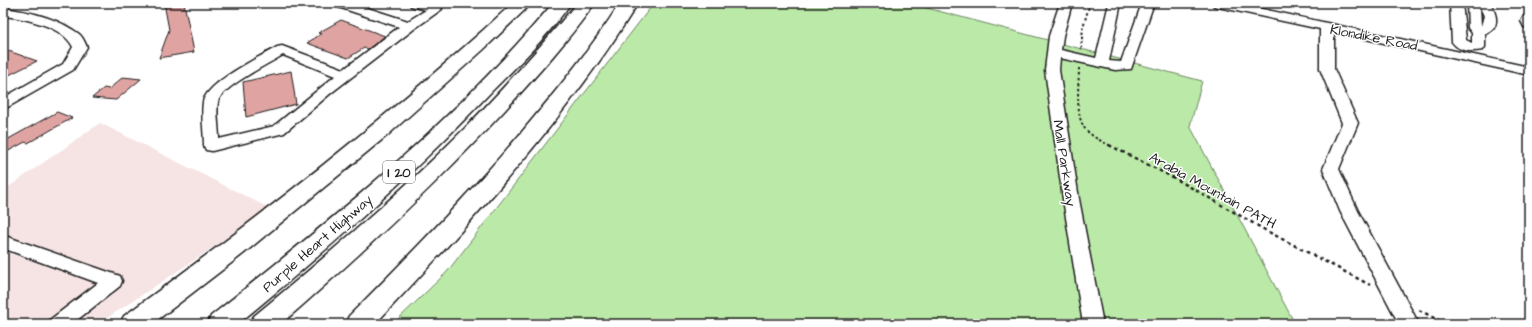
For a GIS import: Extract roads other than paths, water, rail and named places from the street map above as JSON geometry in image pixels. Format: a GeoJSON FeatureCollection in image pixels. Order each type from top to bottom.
{"type":"FeatureCollection","features":[{"type":"Feature","properties":{"kind":"highway"},"geometry":{"type":"LineString","coordinates":[[133,324],[197,277],[320,181],[473,50],[523,3]]}},
{"type":"Feature","properties":{"kind":"highway","name":"Purple Heart Highway"},"geometry":{"type":"LineString","coordinates":[[220,324],[277,278],[400,172],[493,80],[562,3]]}},
{"type":"Feature","properties":{"kind":"highway","name":"Purple Heart Highway"},"geometry":{"type":"LineString","coordinates":[[263,324],[356,243],[475,131],[527,74],[586,3]]}},
{"type":"Feature","properties":{"kind":"highway"},"geometry":{"type":"LineString","coordinates":[[358,324],[426,255],[487,188],[572,85],[629,3]]}},
{"type":"Feature","properties":{"kind":"street"},"geometry":{"type":"LineString","coordinates":[[339,3],[409,26]]}},
{"type":"Feature","properties":{"kind":"street"},"geometry":{"type":"LineString","coordinates":[[346,75],[282,50],[228,82],[218,90],[211,100],[212,146],[279,130],[409,26],[436,9],[415,3]]}},
{"type":"Feature","properties":{"kind":"street","name":"Mall Parkway"},"geometry":{"type":"LineString","coordinates":[[1066,3],[1056,36],[1052,70],[1093,324]]}},
{"type":"Feature","properties":{"kind":"street"},"geometry":{"type":"LineString","coordinates":[[1102,63],[1115,3]]}},
{"type":"Feature","properties":{"kind":"street"},"geometry":{"type":"LineString","coordinates":[[1054,52],[1115,66],[1126,66],[1148,3]]}},
{"type":"Feature","properties":{"kind":"street","name":"Klondike Road"},"geometry":{"type":"LineString","coordinates":[[1218,3],[1327,27],[1472,52],[1529,70]]}},
{"type":"Feature","properties":{"kind":"street"},"geometry":{"type":"LineString","coordinates":[[1456,3],[1458,42],[1472,52],[1478,47],[1479,32],[1475,28],[1473,3]]}},
{"type":"Feature","properties":{"kind":"street"},"geometry":{"type":"LineString","coordinates":[[1479,32],[1485,30],[1490,22],[1490,12],[1483,3]]}},
{"type":"Feature","properties":{"kind":"street"},"geometry":{"type":"LineString","coordinates":[[3,12],[28,15],[50,24],[75,37],[80,47],[68,67],[3,104]]}},
{"type":"Feature","properties":{"kind":"street"},"geometry":{"type":"LineString","coordinates":[[1529,19],[1527,21],[1529,24]]}},
{"type":"Feature","properties":{"kind":"street"},"geometry":{"type":"LineString","coordinates":[[1327,27],[1327,69],[1350,123],[1331,169],[1349,211],[1409,324]]}},
{"type":"Feature","properties":{"kind":"street"},"geometry":{"type":"LineString","coordinates":[[3,245],[8,243],[113,281],[58,324]]}}]}
